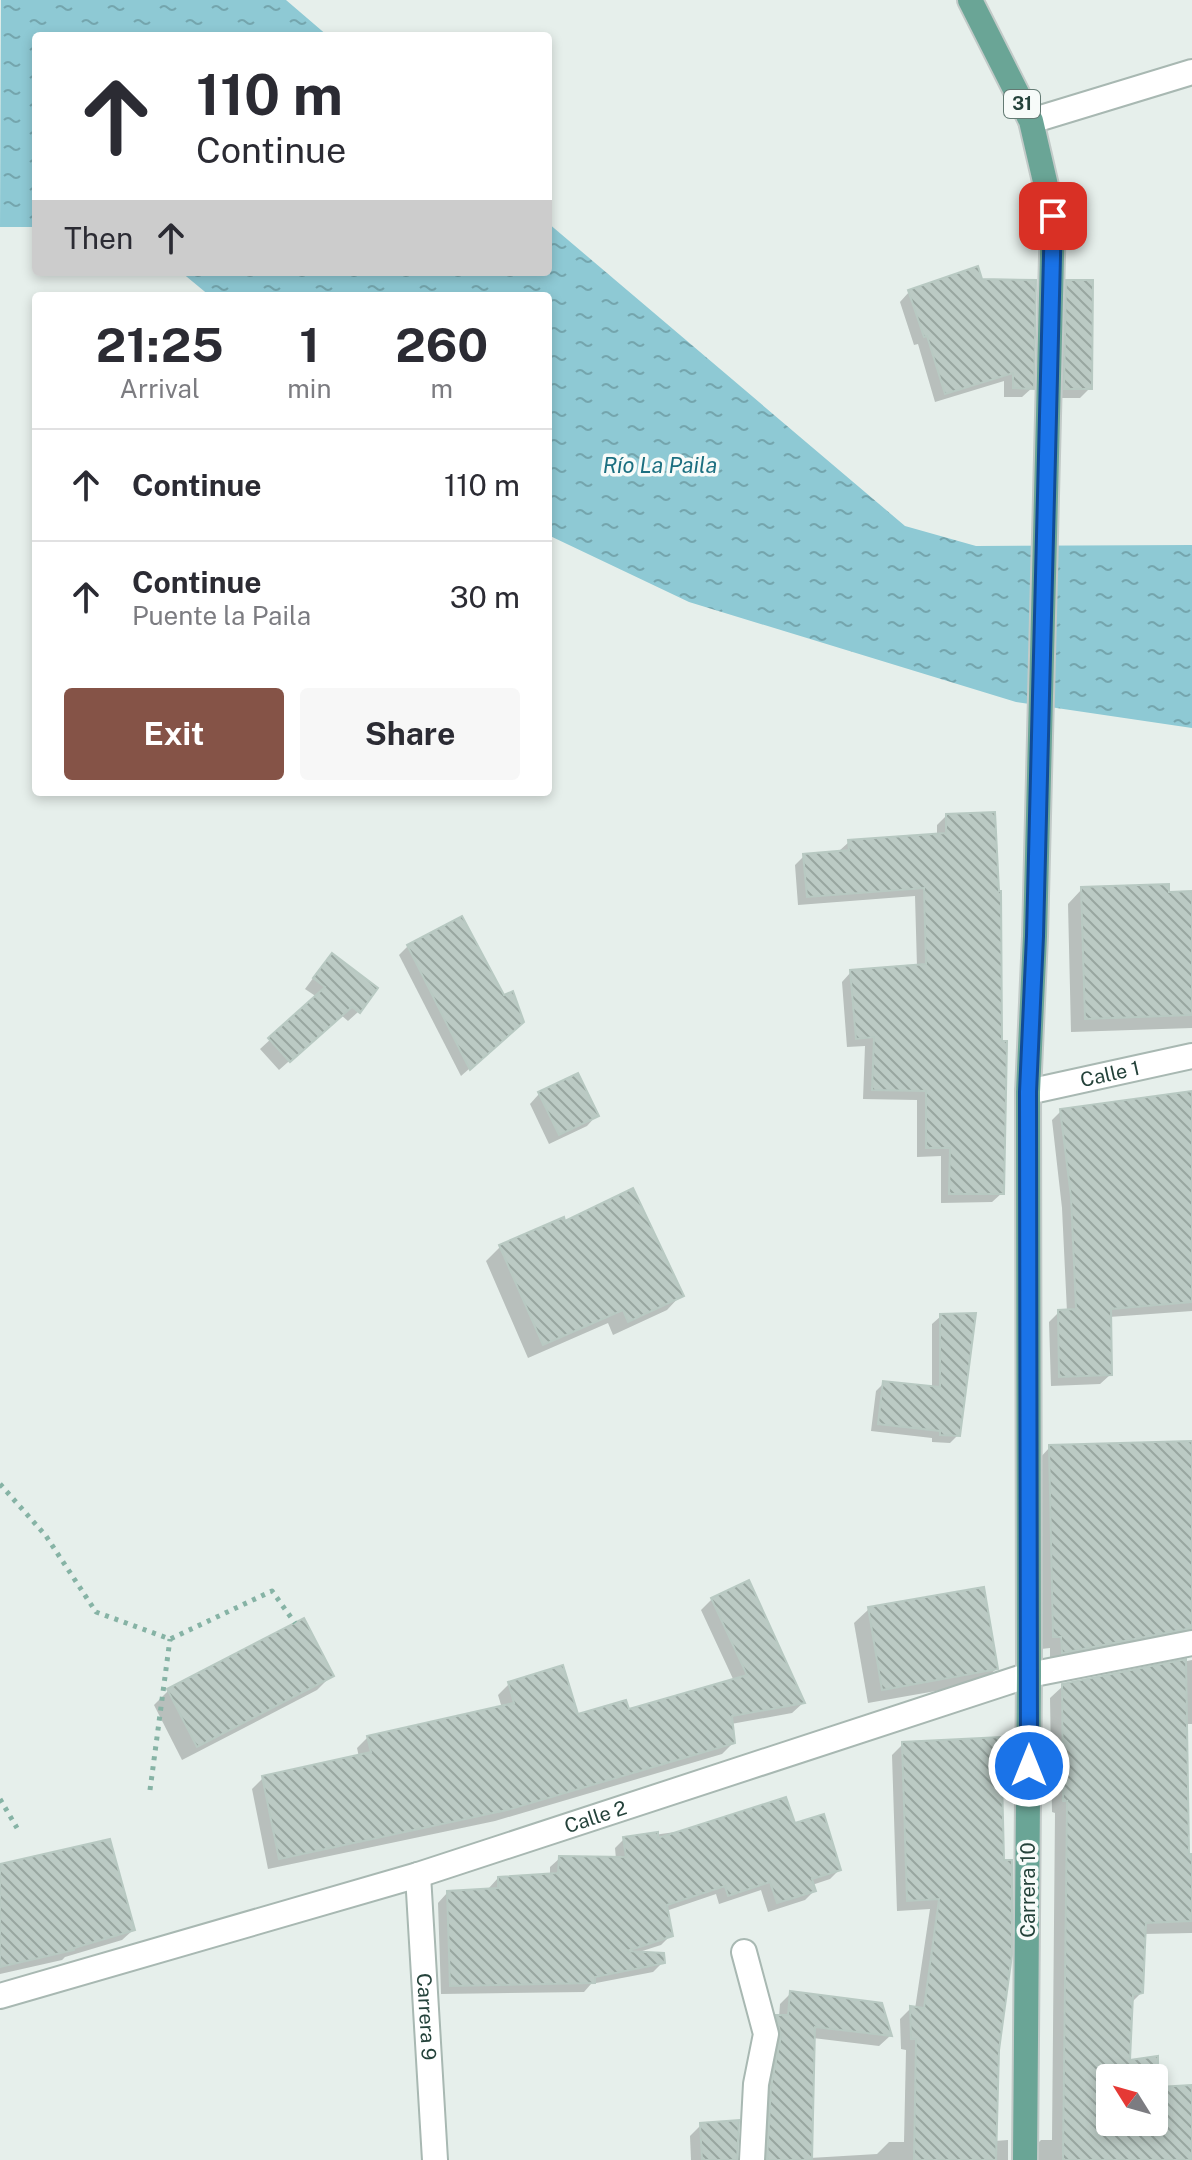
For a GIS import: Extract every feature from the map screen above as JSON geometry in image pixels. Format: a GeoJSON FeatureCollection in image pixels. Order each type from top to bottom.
{"type":"FeatureCollection","features":[{"type":"Feature","properties":{"kind":"main road","name":"31"},"geometry":{"type":"LineString","coordinates":[[970,0],[1031,121],[1053,216],[1035,936],[1028,1092]]}},
{"type":"Feature","properties":{"kind":"main road","name":"Carrera 10"},"geometry":{"type":"LineString","coordinates":[[1025,2160],[1029,1675],[1028,1092]]}},
{"type":"Feature","properties":{"kind":"street"},"geometry":{"type":"LineString","coordinates":[[1031,121],[1192,72]]}},
{"type":"Feature","properties":{"kind":"street","name":"Calle 1"},"geometry":{"type":"LineString","coordinates":[[1028,1092],[1192,1056]]}},
{"type":"Feature","properties":{"kind":"street","name":"Calle 2"},"geometry":{"type":"LineString","coordinates":[[0,1996],[418,1875],[1029,1675],[1192,1643]]}},
{"type":"Feature","properties":{"kind":"street","name":"Carrera 9"},"geometry":{"type":"LineString","coordinates":[[418,1875],[435,2160]]}},
{"type":"Feature","properties":{"kind":"street"},"geometry":{"type":"LineString","coordinates":[[744,1952],[766,2034],[756,2084],[752,2160]]}},
{"type":"Feature","properties":{"kind":"path"},"geometry":{"type":"LineString","coordinates":[[0,1484],[46,1536],[96,1612],[170,1639],[272,1591],[295,1623]]}},
{"type":"Feature","properties":{"kind":"path"},"geometry":{"type":"LineString","coordinates":[[150,1790],[170,1639]]}},
{"type":"Feature","properties":{"kind":"path"},"geometry":{"type":"LineString","coordinates":[[0,1799],[17,1828]]}},
{"type":"Feature","properties":{"kind":"water"},"geometry":{"type":"Polygon","coordinates":[[[1,0],[286,0],[323,32],[32,32],[32,227],[0,227],[1,0]]]}},
{"type":"Feature","properties":{"kind":"water","name":"Río La Paila"},"geometry":{"type":"Polygon","coordinates":[[[552,226],[905,526],[976,546],[1192,545],[1192,728],[1016,702],[689,602],[552,537],[552,292],[205,292],[186,276],[552,276],[552,226]]]}},
{"type":"Feature","properties":{"kind":"building"},"geometry":{"type":"Polygon","coordinates":[[[978,266],[982,279],[1036,280],[1034,389],[1013,388],[1013,373],[945,394],[927,336],[924,337],[908,290],[978,266]]]}},
{"type":"Feature","properties":{"kind":"building"},"geometry":{"type":"Polygon","coordinates":[[[1066,280],[1093,280],[1092,389],[1064,389],[1066,280]]]}},
{"type":"Feature","properties":{"kind":"building"},"geometry":{"type":"Polygon","coordinates":[[[995,812],[1001,891],[1002,1041],[1007,1041],[1004,1194],[949,1194],[950,1148],[926,1148],[926,1091],[872,1090],[874,1037],[856,1039],[850,970],[926,964],[924,888],[807,897],[803,854],[849,850],[848,840],[946,833],[946,814],[995,812]]]}},
{"type":"Feature","properties":{"kind":"building"},"geometry":{"type":"Polygon","coordinates":[[[1169,884],[1169,892],[1192,891],[1192,1015],[1085,1019],[1081,887],[1169,884]]]}},
{"type":"Feature","properties":{"kind":"building"},"geometry":{"type":"Polygon","coordinates":[[[462,916],[504,995],[513,991],[524,1022],[470,1070],[407,945],[462,916]]]}},
{"type":"Feature","properties":{"kind":"building"},"geometry":{"type":"Polygon","coordinates":[[[332,953],[378,988],[360,1013],[352,1007],[290,1062],[268,1038],[325,987],[313,978],[332,953]]]}},
{"type":"Feature","properties":{"kind":"building"},"geometry":{"type":"Polygon","coordinates":[[[578,1073],[599,1116],[559,1135],[538,1092],[578,1073]]]}},
{"type":"Feature","properties":{"kind":"building"},"geometry":{"type":"Polygon","coordinates":[[[1192,1091],[1192,1302],[1111,1309],[1112,1375],[1059,1377],[1058,1310],[1076,1309],[1071,1197],[1060,1109],[1192,1091]]]}},
{"type":"Feature","properties":{"kind":"building"},"geometry":{"type":"Polygon","coordinates":[[[633,1188],[684,1296],[628,1322],[623,1310],[543,1345],[499,1245],[564,1217],[565,1221],[633,1188]]]}},
{"type":"Feature","properties":{"kind":"building"},"geometry":{"type":"Polygon","coordinates":[[[976,1313],[960,1436],[878,1424],[883,1381],[940,1387],[940,1314],[976,1313]]]}},
{"type":"Feature","properties":{"kind":"building"},"geometry":{"type":"Polygon","coordinates":[[[1192,1441],[1192,1628],[1062,1653],[1061,1637],[1053,1637],[1049,1445],[1192,1441]]]}},
{"type":"Feature","properties":{"kind":"building"},"geometry":{"type":"Polygon","coordinates":[[[749,1580],[805,1703],[732,1716],[735,1743],[507,1810],[279,1859],[262,1776],[371,1752],[367,1736],[514,1703],[508,1682],[563,1665],[578,1714],[626,1700],[629,1709],[747,1675],[711,1598],[749,1580]]]}},
{"type":"Feature","properties":{"kind":"building"},"geometry":{"type":"Polygon","coordinates":[[[984,1587],[998,1669],[882,1690],[868,1607],[984,1587]]]}},
{"type":"Feature","properties":{"kind":"building"},"geometry":{"type":"Polygon","coordinates":[[[304,1618],[334,1676],[197,1747],[167,1689],[304,1618]]]}},
{"type":"Feature","properties":{"kind":"building"},"geometry":{"type":"Polygon","coordinates":[[[1186,1659],[1192,1921],[1146,1923],[1143,1993],[1133,1995],[1130,2060],[1158,2056],[1158,2064],[1096,2064],[1096,2136],[1168,2136],[1168,2086],[1192,2085],[1192,2160],[1063,2160],[1067,1801],[1063,1801],[1062,1684],[1186,1659]]]}},
{"type":"Feature","properties":{"kind":"building"},"geometry":{"type":"Polygon","coordinates":[[[1001,1737],[1004,1860],[1012,1860],[1012,1955],[999,2050],[996,2160],[914,2160],[916,2039],[911,2039],[910,2006],[924,2008],[939,1899],[907,1901],[902,1742],[1001,1737]]]}},
{"type":"Feature","properties":{"kind":"building"},"geometry":{"type":"Polygon","coordinates":[[[786,1797],[795,1823],[824,1814],[841,1870],[812,1879],[816,1891],[777,1903],[770,1882],[728,1896],[725,1886],[667,1905],[673,1936],[627,1951],[664,1953],[665,1963],[595,1977],[595,1983],[450,1986],[447,1891],[498,1888],[498,1877],[558,1873],[559,1856],[626,1857],[623,1837],[658,1832],[658,1838],[786,1797]]]}},
{"type":"Feature","properties":{"kind":"building"},"geometry":{"type":"Polygon","coordinates":[[[110,1839],[135,1930],[74,1950],[0,1967],[0,1864],[110,1839]]]}},
{"type":"Feature","properties":{"kind":"building"},"geometry":{"type":"Polygon","coordinates":[[[790,1991],[882,2003],[892,2036],[815,2027],[812,2160],[767,2160],[771,2086],[781,2036],[776,2015],[788,2015],[790,1991]]]}},
{"type":"Feature","properties":{"kind":"building"},"geometry":{"type":"Polygon","coordinates":[[[739,2120],[737,2160],[702,2160],[700,2123],[739,2120]]]}},
{"type":"Feature","properties":{"kind":"route"},"geometry":{"type":"LineString","coordinates":[[1029,1766],[1028,1092],[1035,936],[1053,216]]}}]}
